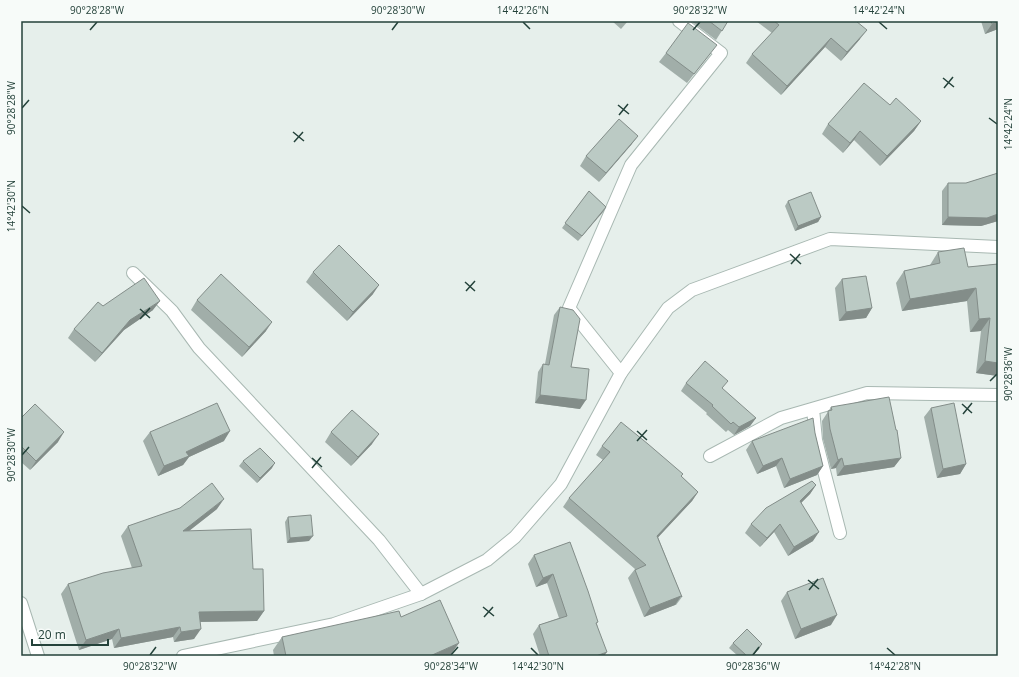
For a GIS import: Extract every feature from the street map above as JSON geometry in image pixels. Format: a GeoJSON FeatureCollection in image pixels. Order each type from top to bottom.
{"type":"FeatureCollection","features":[{"type":"Feature","properties":{"kind":"street"},"geometry":{"type":"LineString","coordinates":[[621,373],[569,308],[631,165],[721,53],[679,21]]}},
{"type":"Feature","properties":{"kind":"street"},"geometry":{"type":"LineString","coordinates":[[183,656],[334,624],[421,594],[487,560],[515,537],[561,484],[621,373],[668,308],[692,290],[830,239],[998,247]]}},
{"type":"Feature","properties":{"kind":"street"},"geometry":{"type":"LineString","coordinates":[[133,273],[172,312],[199,348],[379,540],[421,594]]}},
{"type":"Feature","properties":{"kind":"street"},"geometry":{"type":"LineString","coordinates":[[710,456],[781,418],[867,393],[998,395]]}},
{"type":"Feature","properties":{"kind":"street"},"geometry":{"type":"LineString","coordinates":[[813,409],[816,440],[840,534]]}},
{"type":"Feature","properties":{"kind":"street"},"geometry":{"type":"LineString","coordinates":[[21,603],[38,656]]}},
{"type":"Feature","properties":{"kind":"building"},"geometry":{"type":"Polygon","coordinates":[[[709,21],[728,21],[722,31],[709,21]]]}},
{"type":"Feature","properties":{"kind":"building"},"geometry":{"type":"Polygon","coordinates":[[[774,21],[856,21],[867,30],[847,52],[831,38],[787,86],[752,54],[779,25],[774,21]]]}},
{"type":"Feature","properties":{"kind":"building"},"geometry":{"type":"Polygon","coordinates":[[[991,21],[998,21],[998,22],[992,24],[991,21]]]}},
{"type":"Feature","properties":{"kind":"building"},"geometry":{"type":"Polygon","coordinates":[[[688,23],[717,45],[694,74],[666,53],[688,23]]]}},
{"type":"Feature","properties":{"kind":"building"},"geometry":{"type":"Polygon","coordinates":[[[864,83],[890,105],[896,98],[921,121],[887,156],[860,131],[850,143],[828,124],[864,83]]]}},
{"type":"Feature","properties":{"kind":"building"},"geometry":{"type":"Polygon","coordinates":[[[619,119],[638,136],[606,173],[586,156],[619,119]]]}},
{"type":"Feature","properties":{"kind":"building"},"geometry":{"type":"Polygon","coordinates":[[[998,173],[998,214],[987,218],[948,217],[948,183],[966,183],[998,173]]]}},
{"type":"Feature","properties":{"kind":"building"},"geometry":{"type":"Polygon","coordinates":[[[589,191],[606,207],[582,236],[565,223],[589,191]]]}},
{"type":"Feature","properties":{"kind":"building"},"geometry":{"type":"Polygon","coordinates":[[[811,192],[821,217],[798,226],[788,201],[811,192]]]}},
{"type":"Feature","properties":{"kind":"building"},"geometry":{"type":"Polygon","coordinates":[[[339,245],[379,285],[353,312],[313,272],[339,245]]]}},
{"type":"Feature","properties":{"kind":"building"},"geometry":{"type":"Polygon","coordinates":[[[964,248],[968,267],[998,264],[998,363],[985,361],[990,318],[979,319],[976,288],[910,299],[904,271],[940,263],[938,252],[964,248]]]}},
{"type":"Feature","properties":{"kind":"building"},"geometry":{"type":"Polygon","coordinates":[[[221,274],[272,322],[249,347],[197,300],[221,274]]]}},
{"type":"Feature","properties":{"kind":"building"},"geometry":{"type":"Polygon","coordinates":[[[866,276],[872,308],[846,312],[842,279],[866,276]]]}},
{"type":"Feature","properties":{"kind":"building"},"geometry":{"type":"Polygon","coordinates":[[[144,278],[160,301],[130,320],[102,353],[74,329],[98,302],[103,306],[144,278]]]}},
{"type":"Feature","properties":{"kind":"building"},"geometry":{"type":"Polygon","coordinates":[[[560,307],[573,310],[580,319],[571,367],[589,369],[586,400],[540,395],[543,364],[549,365],[560,307]]]}},
{"type":"Feature","properties":{"kind":"building"},"geometry":{"type":"Polygon","coordinates":[[[705,361],[728,381],[722,388],[756,418],[739,427],[733,422],[731,424],[712,406],[713,405],[686,383],[705,361]]]}},
{"type":"Feature","properties":{"kind":"building"},"geometry":{"type":"Polygon","coordinates":[[[889,397],[897,430],[901,458],[844,466],[842,458],[838,460],[830,429],[828,411],[832,410],[831,407],[889,397]]]}},
{"type":"Feature","properties":{"kind":"building"},"geometry":{"type":"Polygon","coordinates":[[[217,403],[230,431],[186,452],[189,456],[164,466],[150,432],[217,403]]]}},
{"type":"Feature","properties":{"kind":"building"},"geometry":{"type":"Polygon","coordinates":[[[954,403],[966,464],[943,469],[931,408],[954,403]]]}},
{"type":"Feature","properties":{"kind":"building"},"geometry":{"type":"Polygon","coordinates":[[[35,404],[64,432],[36,461],[21,446],[21,418],[35,404]]]}},
{"type":"Feature","properties":{"kind":"building"},"geometry":{"type":"Polygon","coordinates":[[[352,410],[379,434],[358,457],[331,432],[352,410]]]}},
{"type":"Feature","properties":{"kind":"building"},"geometry":{"type":"Polygon","coordinates":[[[813,418],[823,466],[790,479],[782,458],[763,466],[752,441],[813,418]]]}},
{"type":"Feature","properties":{"kind":"building"},"geometry":{"type":"Polygon","coordinates":[[[621,422],[683,474],[681,476],[698,492],[657,536],[682,597],[681,596],[650,608],[635,570],[646,565],[569,498],[610,452],[602,446],[621,422]]]}},
{"type":"Feature","properties":{"kind":"building"},"geometry":{"type":"Polygon","coordinates":[[[260,448],[275,463],[260,478],[243,461],[260,448]]]}},
{"type":"Feature","properties":{"kind":"building"},"geometry":{"type":"Polygon","coordinates":[[[812,481],[816,485],[800,501],[819,532],[794,547],[780,524],[767,538],[751,524],[766,508],[812,481]]]}},
{"type":"Feature","properties":{"kind":"building"},"geometry":{"type":"Polygon","coordinates":[[[212,483],[224,499],[183,531],[251,529],[253,569],[263,569],[264,611],[199,612],[201,629],[181,632],[180,627],[121,638],[119,629],[86,640],[68,584],[103,573],[142,566],[128,526],[180,508],[212,483]]]}},
{"type":"Feature","properties":{"kind":"building"},"geometry":{"type":"Polygon","coordinates":[[[311,515],[313,536],[290,538],[288,517],[311,515]]]}},
{"type":"Feature","properties":{"kind":"building"},"geometry":{"type":"Polygon","coordinates":[[[570,542],[588,591],[598,622],[596,623],[607,652],[596,656],[549,656],[539,625],[567,616],[553,574],[543,578],[534,555],[570,542]]]}},
{"type":"Feature","properties":{"kind":"building"},"geometry":{"type":"Polygon","coordinates":[[[823,578],[837,615],[801,629],[787,592],[823,578]]]}},
{"type":"Feature","properties":{"kind":"building"},"geometry":{"type":"Polygon","coordinates":[[[440,600],[459,643],[430,656],[286,656],[282,637],[399,611],[401,617],[440,600]]]}},
{"type":"Feature","properties":{"kind":"building"},"geometry":{"type":"Polygon","coordinates":[[[747,629],[762,644],[751,656],[747,656],[733,643],[747,629]]]}}]}
